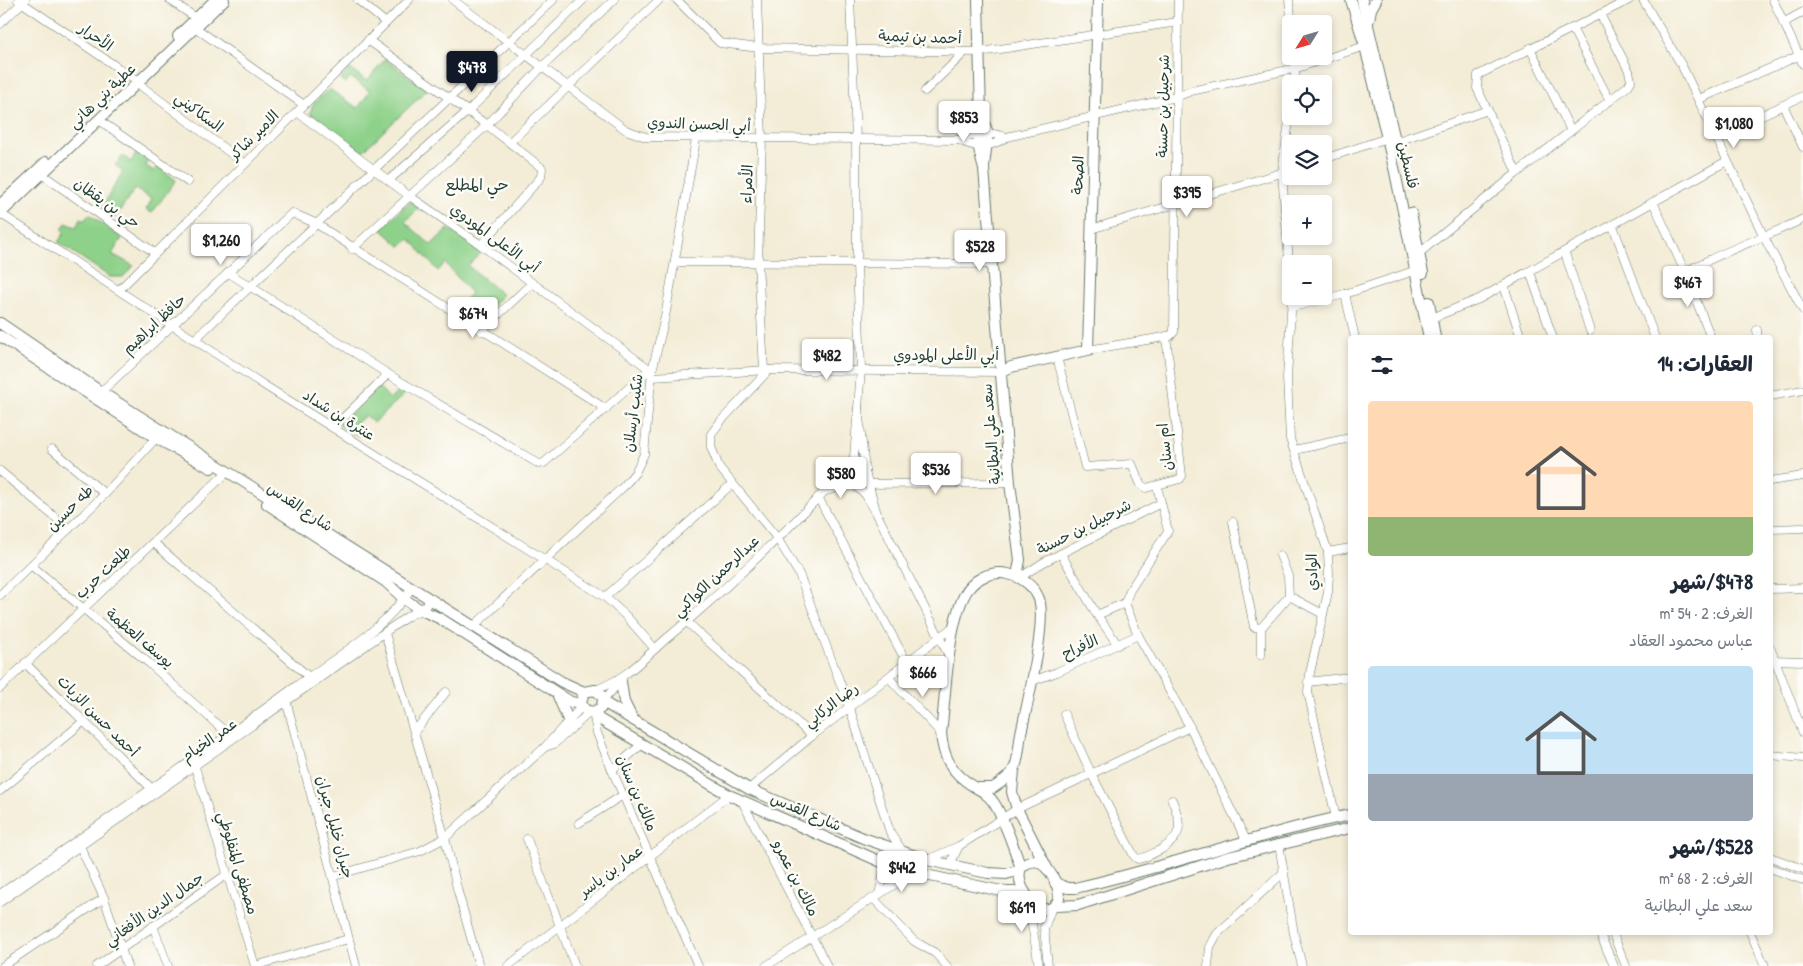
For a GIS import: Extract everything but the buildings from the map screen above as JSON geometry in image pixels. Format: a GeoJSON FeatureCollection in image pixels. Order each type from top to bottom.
{"type":"FeatureCollection","features":[{"type":"Feature","properties":{"kind":"main road"},"geometry":{"type":"LineString","coordinates":[[196,23],[215,0]]}},
{"type":"Feature","properties":{"kind":"main road","name":"عطية بني هاني"},"geometry":{"type":"LineString","coordinates":[[0,211],[42,175],[99,120],[135,81],[196,23],[224,0]]}},
{"type":"Feature","properties":{"kind":"main road","name":"سعد علي البطانية"},"geometry":{"type":"LineString","coordinates":[[978,0],[981,116],[976,134],[977,146],[984,169],[1010,482],[1020,560],[1018,577]]}},
{"type":"Feature","properties":{"kind":"main road","name":"الصحة"},"geometry":{"type":"LineString","coordinates":[[1088,350],[1098,0]]}},
{"type":"Feature","properties":{"kind":"main road"},"geometry":{"type":"LineString","coordinates":[[1359,4],[1376,0]]}},
{"type":"Feature","properties":{"kind":"main road"},"geometry":{"type":"LineString","coordinates":[[1370,28],[1370,13],[1376,0]]}},
{"type":"Feature","properties":{"kind":"main road","name":"فلسطين"},"geometry":{"type":"LineString","coordinates":[[1359,4],[1370,28],[1391,140],[1419,270],[1429,335]]}},
{"type":"Feature","properties":{"kind":"main road","name":"فلسطين"},"geometry":{"type":"LineString","coordinates":[[1359,4],[1365,46],[1391,140]]}},
{"type":"Feature","properties":{"kind":"main road"},"geometry":{"type":"LineString","coordinates":[[0,211],[135,81]]}},
{"type":"Feature","properties":{"kind":"main road","name":"سعد علي البطانية"},"geometry":{"type":"LineString","coordinates":[[981,116],[988,133],[984,169]]}},
{"type":"Feature","properties":{"kind":"main road","name":"فلسطين"},"geometry":{"type":"LineString","coordinates":[[1419,270],[1435,335]]}},
{"type":"Feature","properties":{"kind":"main road"},"geometry":{"type":"LineString","coordinates":[[0,323],[101,392],[562,682],[584,692],[595,690],[599,692],[603,701],[749,789],[904,854],[952,866],[999,874],[1020,869],[1027,862],[1036,861],[1048,871]]}},
{"type":"Feature","properties":{"kind":"main road","name":"شارع القدس"},"geometry":{"type":"LineString","coordinates":[[0,336],[156,438],[224,475],[386,582],[404,599],[421,610],[441,619],[556,693],[588,709],[599,719],[641,745],[729,796],[886,864],[916,873],[1011,893],[1026,894]]}},
{"type":"Feature","properties":{"kind":"main road","name":"أبي الأعلى المودوي"},"geometry":{"type":"LineString","coordinates":[[1001,372],[1011,367],[1088,350]]}},
{"type":"Feature","properties":{"kind":"main road"},"geometry":{"type":"LineString","coordinates":[[1054,906],[1059,898],[1055,883],[1017,809],[1012,792],[1014,767],[1032,681],[1041,608],[1032,588],[1018,577],[1002,573],[991,574],[979,579],[964,596],[954,626],[941,733],[945,759],[952,770],[988,796],[1001,818],[1020,869],[1019,878],[1026,894],[1035,906],[1046,909],[1054,906],[1078,905],[1228,856],[1348,828]]}},
{"type":"Feature","properties":{"kind":"main road"},"geometry":{"type":"LineString","coordinates":[[622,680],[624,702],[634,721]]}},
{"type":"Feature","properties":{"kind":"main road"},"geometry":{"type":"LineString","coordinates":[[584,692],[580,699],[588,709],[601,708],[603,701]]}},
{"type":"Feature","properties":{"kind":"main road"},"geometry":{"type":"LineString","coordinates":[[556,693],[567,713],[569,722]]}},
{"type":"Feature","properties":{"kind":"main road"},"geometry":{"type":"LineString","coordinates":[[976,788],[993,788],[1014,767]]}},
{"type":"Feature","properties":{"kind":"main road"},"geometry":{"type":"LineString","coordinates":[[1055,883],[1068,888],[1075,888],[1103,882],[1246,840],[1348,815]]}},
{"type":"Feature","properties":{"kind":"main road"},"geometry":{"type":"LineString","coordinates":[[1103,882],[1105,895]]}},
{"type":"Feature","properties":{"kind":"street"},"geometry":{"type":"LineString","coordinates":[[170,0],[196,23],[304,105]]}},
{"type":"Feature","properties":{"kind":"street"},"geometry":{"type":"LineString","coordinates":[[358,0],[386,23]]}},
{"type":"Feature","properties":{"kind":"street","name":"الامير شاكر"},"geometry":{"type":"LineString","coordinates":[[118,290],[409,0]]}},
{"type":"Feature","properties":{"kind":"street","name":"أبي الحسن الندوي"},"geometry":{"type":"LineString","coordinates":[[453,0],[570,86],[630,134],[646,137],[696,139],[959,140],[977,146],[988,146],[1007,137],[1176,97],[1191,91],[1297,68],[1365,46]]}},
{"type":"Feature","properties":{"kind":"street"},"geometry":{"type":"LineString","coordinates":[[195,339],[315,223],[450,99],[553,0]]}},
{"type":"Feature","properties":{"kind":"street"},"geometry":{"type":"LineString","coordinates":[[388,180],[468,111],[583,0]]}},
{"type":"Feature","properties":{"kind":"street"},"geometry":{"type":"LineString","coordinates":[[352,249],[408,195],[487,125],[543,66],[614,0]]}},
{"type":"Feature","properties":{"kind":"street"},"geometry":{"type":"LineString","coordinates":[[510,142],[659,0]]}},
{"type":"Feature","properties":{"kind":"street","name":"أحمد بن تيمية"},"geometry":{"type":"LineString","coordinates":[[677,0],[720,43],[759,48],[851,48],[980,52],[1178,22]]}},
{"type":"Feature","properties":{"kind":"street","name":"الأمراء"},"geometry":{"type":"LineString","coordinates":[[757,0],[762,139],[758,263],[767,370]]}},
{"type":"Feature","properties":{"kind":"street"},"geometry":{"type":"LineString","coordinates":[[850,0],[856,139],[856,264],[861,369],[854,458],[848,467],[845,478],[856,484],[865,494],[877,514],[950,658]]}},
{"type":"Feature","properties":{"kind":"street","name":"شرحبيل بن حسنة"},"geometry":{"type":"LineString","coordinates":[[1166,336],[1173,335],[1174,329],[1178,0]]}},
{"type":"Feature","properties":{"kind":"street"},"geometry":{"type":"LineString","coordinates":[[1289,0],[1291,15]]}},
{"type":"Feature","properties":{"kind":"street"},"geometry":{"type":"LineString","coordinates":[[1518,173],[1476,84],[1478,75],[1629,0]]}},
{"type":"Feature","properties":{"kind":"street"},"geometry":{"type":"LineString","coordinates":[[1643,0],[1671,46],[1699,99],[1763,235],[1803,310]]}},
{"type":"Feature","properties":{"kind":"street"},"geometry":{"type":"LineString","coordinates":[[1772,0],[1801,55],[1803,64]]}},
{"type":"Feature","properties":{"kind":"street"},"geometry":{"type":"LineString","coordinates":[[0,24],[22,1]]}},
{"type":"Feature","properties":{"kind":"street","name":"الأحرار"},"geometry":{"type":"LineString","coordinates":[[22,1],[135,81]]}},
{"type":"Feature","properties":{"kind":"street"},"geometry":{"type":"LineString","coordinates":[[1783,23],[1803,12]]}},
{"type":"Feature","properties":{"kind":"street"},"geometry":{"type":"LineString","coordinates":[[1416,255],[1628,86],[1631,77],[1600,14]]}},
{"type":"Feature","properties":{"kind":"street"},"geometry":{"type":"LineString","coordinates":[[1572,28],[1610,101]]}},
{"type":"Feature","properties":{"kind":"street"},"geometry":{"type":"LineString","coordinates":[[368,40],[468,111],[540,166],[542,175],[481,245]]}},
{"type":"Feature","properties":{"kind":"street"},"geometry":{"type":"LineString","coordinates":[[1530,48],[1571,131]]}},
{"type":"Feature","properties":{"kind":"street"},"geometry":{"type":"LineString","coordinates":[[925,91],[965,52]]}},
{"type":"Feature","properties":{"kind":"street"},"geometry":{"type":"LineString","coordinates":[[1699,99],[1801,55]]}},
{"type":"Feature","properties":{"kind":"street"},"geometry":{"type":"LineString","coordinates":[[1296,65],[1296,75]]}},
{"type":"Feature","properties":{"kind":"street","name":"السكاكيني"},"geometry":{"type":"LineString","coordinates":[[135,81],[245,164]]}},
{"type":"Feature","properties":{"kind":"street"},"geometry":{"type":"LineString","coordinates":[[1717,136],[1803,96]]}},
{"type":"Feature","properties":{"kind":"street"},"geometry":{"type":"LineString","coordinates":[[1783,106],[1803,148]]}},
{"type":"Feature","properties":{"kind":"street"},"geometry":{"type":"LineString","coordinates":[[1332,157],[1488,110]]}},
{"type":"Feature","properties":{"kind":"street","name":"أبي الأعلى المودوي"},"geometry":{"type":"LineString","coordinates":[[297,112],[652,372],[861,369],[1001,372]]}},
{"type":"Feature","properties":{"kind":"street"},"geometry":{"type":"LineString","coordinates":[[99,120],[188,182]]}},
{"type":"Feature","properties":{"kind":"street","name":"أبي الحسن الندوي"},"geometry":{"type":"LineString","coordinates":[[959,140],[969,134],[988,133],[1007,137]]}},
{"type":"Feature","properties":{"kind":"street","name":"شكيب أرسلان"},"geometry":{"type":"LineString","coordinates":[[475,626],[543,560],[623,487],[635,473],[644,454],[652,372],[665,317],[696,139]]}},
{"type":"Feature","properties":{"kind":"street"},"geometry":{"type":"LineString","coordinates":[[1432,318],[1479,299],[1504,286],[1727,161]]}},
{"type":"Feature","properties":{"kind":"street"},"geometry":{"type":"LineString","coordinates":[[1091,229],[1282,173]]}},
{"type":"Feature","properties":{"kind":"street","name":"حي بن يقظان"},"geometry":{"type":"LineString","coordinates":[[42,175],[155,253]]}},
{"type":"Feature","properties":{"kind":"street"},"geometry":{"type":"LineString","coordinates":[[1283,185],[1289,255]]}},
{"type":"Feature","properties":{"kind":"street"},"geometry":{"type":"LineString","coordinates":[[1652,202],[1685,272],[1710,335]]}},
{"type":"Feature","properties":{"kind":"street","name":"عنترة بن شداد"},"geometry":{"type":"LineString","coordinates":[[0,211],[173,326],[543,560],[605,597],[626,616],[655,649]]}},
{"type":"Feature","properties":{"kind":"street","name":"حافظ ابراهيم"},"geometry":{"type":"LineString","coordinates":[[101,392],[292,213],[315,223],[352,249],[606,409]]}},
{"type":"Feature","properties":{"kind":"street"},"geometry":{"type":"LineString","coordinates":[[1685,272],[1763,235],[1778,232],[1803,219]]}},
{"type":"Feature","properties":{"kind":"street"},"geometry":{"type":"LineString","coordinates":[[1613,226],[1655,335]]}},
{"type":"Feature","properties":{"kind":"street"},"geometry":{"type":"LineString","coordinates":[[1565,253],[1590,331]]}},
{"type":"Feature","properties":{"kind":"street"},"geometry":{"type":"LineString","coordinates":[[675,262],[992,264]]}},
{"type":"Feature","properties":{"kind":"street"},"geometry":{"type":"LineString","coordinates":[[1293,307],[1345,294],[1419,270]]}},
{"type":"Feature","properties":{"kind":"street"},"geometry":{"type":"LineString","coordinates":[[1530,272],[1552,335]]}},
{"type":"Feature","properties":{"kind":"street"},"geometry":{"type":"LineString","coordinates":[[229,273],[388,374],[539,464],[544,463],[652,372]]}},
{"type":"Feature","properties":{"kind":"street"},"geometry":{"type":"LineString","coordinates":[[481,331],[532,283]]}},
{"type":"Feature","properties":{"kind":"street"},"geometry":{"type":"LineString","coordinates":[[1504,286],[1520,335]]}},
{"type":"Feature","properties":{"kind":"street"},"geometry":{"type":"LineString","coordinates":[[1345,294],[1354,335]]}},
{"type":"Feature","properties":{"kind":"street","name":"الوادي"},"geometry":{"type":"LineString","coordinates":[[1293,307],[1287,378],[1289,426],[1294,450],[1328,552],[1329,574],[1323,614],[1308,682],[1310,703],[1336,818]]}},
{"type":"Feature","properties":{"kind":"street"},"geometry":{"type":"LineString","coordinates":[[1088,350],[1166,336]]}},
{"type":"Feature","properties":{"kind":"street","name":"ام سنان"},"geometry":{"type":"LineString","coordinates":[[1057,357],[1085,467],[1132,464],[1143,488],[1157,486],[1180,479],[1182,473],[1166,336]]}},
{"type":"Feature","properties":{"kind":"street"},"geometry":{"type":"LineString","coordinates":[[767,370],[711,434],[711,447],[719,467],[777,538],[798,574],[850,709],[890,832],[904,854]]}},
{"type":"Feature","properties":{"kind":"street"},"geometry":{"type":"LineString","coordinates":[[334,428],[388,374]]}},
{"type":"Feature","properties":{"kind":"street"},"geometry":{"type":"LineString","coordinates":[[1773,395],[1803,390]]}},
{"type":"Feature","properties":{"kind":"street"},"geometry":{"type":"LineString","coordinates":[[856,484],[865,479],[858,408]]}},
{"type":"Feature","properties":{"kind":"street","name":"طه حسين"},"geometry":{"type":"LineString","coordinates":[[0,595],[105,494],[156,438]]}},
{"type":"Feature","properties":{"kind":"street"},"geometry":{"type":"LineString","coordinates":[[1294,450],[1348,438]]}},
{"type":"Feature","properties":{"kind":"street"},"geometry":{"type":"LineString","coordinates":[[52,449],[105,494]]}},
{"type":"Feature","properties":{"kind":"street"},"geometry":{"type":"LineString","coordinates":[[848,467],[858,464],[865,471],[877,514]]}},
{"type":"Feature","properties":{"kind":"street","name":"عبدالرحمن الكواكبي"},"geometry":{"type":"LineString","coordinates":[[622,680],[777,538],[848,467]]}},
{"type":"Feature","properties":{"kind":"street"},"geometry":{"type":"LineString","coordinates":[[0,470],[68,529]]}},
{"type":"Feature","properties":{"kind":"street","name":"طلعت حرب"},"geometry":{"type":"LineString","coordinates":[[0,688],[224,475]]}},
{"type":"Feature","properties":{"kind":"street"},"geometry":{"type":"LineString","coordinates":[[1773,481],[1803,476]]}},
{"type":"Feature","properties":{"kind":"street","name":"عبدالرحمن الكواكبي"},"geometry":{"type":"LineString","coordinates":[[821,494],[856,484],[868,483],[1010,482]]}},
{"type":"Feature","properties":{"kind":"street"},"geometry":{"type":"LineString","coordinates":[[605,597],[732,484]]}},
{"type":"Feature","properties":{"kind":"street"},"geometry":{"type":"LineString","coordinates":[[1157,486],[1168,532],[1130,590],[1125,603],[1138,636],[1190,727],[1246,840]]}},
{"type":"Feature","properties":{"kind":"street"},"geometry":{"type":"LineString","coordinates":[[821,494],[907,663]]}},
{"type":"Feature","properties":{"kind":"street","name":"شرحبيل بن حسنة"},"geometry":{"type":"LineString","coordinates":[[1018,577],[1161,503]]}},
{"type":"Feature","properties":{"kind":"street"},"geometry":{"type":"LineString","coordinates":[[1233,522],[1254,628],[1261,628]]}},
{"type":"Feature","properties":{"kind":"street"},"geometry":{"type":"LineString","coordinates":[[1773,529],[1803,528]]}},
{"type":"Feature","properties":{"kind":"street"},"geometry":{"type":"LineString","coordinates":[[154,543],[308,678]]}},
{"type":"Feature","properties":{"kind":"street"},"geometry":{"type":"LineString","coordinates":[[1328,552],[1348,548]]}},
{"type":"Feature","properties":{"kind":"street"},"geometry":{"type":"LineString","coordinates":[[1061,554],[1097,615],[1118,645]]}},
{"type":"Feature","properties":{"kind":"street"},"geometry":{"type":"LineString","coordinates":[[1261,655],[1261,628],[1289,596],[1288,576],[1280,555]]}},
{"type":"Feature","properties":{"kind":"street","name":"يوسف العظمة"},"geometry":{"type":"LineString","coordinates":[[32,566],[84,608],[229,735]]}},
{"type":"Feature","properties":{"kind":"street","name":"عمر الخيام"},"geometry":{"type":"LineString","coordinates":[[1,896],[195,767],[285,699],[308,678],[386,620],[404,599],[412,586]]}},
{"type":"Feature","properties":{"kind":"street"},"geometry":{"type":"LineString","coordinates":[[1773,589],[1803,588]]}},
{"type":"Feature","properties":{"kind":"street"},"geometry":{"type":"LineString","coordinates":[[1289,596],[1323,614]]}},
{"type":"Feature","properties":{"kind":"street","name":"عمر الخيام"},"geometry":{"type":"LineString","coordinates":[[78,843],[152,788],[229,735],[421,610],[432,599]]}},
{"type":"Feature","properties":{"kind":"street"},"geometry":{"type":"LineString","coordinates":[[1097,615],[1125,603]]}},
{"type":"Feature","properties":{"kind":"street"},"geometry":{"type":"LineString","coordinates":[[687,622],[812,736]]}},
{"type":"Feature","properties":{"kind":"street","name":"رضا الركابي"},"geometry":{"type":"LineString","coordinates":[[749,789],[812,736],[850,709],[954,626]]}},
{"type":"Feature","properties":{"kind":"street"},"geometry":{"type":"LineString","coordinates":[[385,633],[415,731],[479,966]]}},
{"type":"Feature","properties":{"kind":"street","name":"الأفراح"},"geometry":{"type":"LineString","coordinates":[[1032,681],[1138,636]]}},
{"type":"Feature","properties":{"kind":"street"},"geometry":{"type":"LineString","coordinates":[[1773,660],[1803,660]]}},
{"type":"Feature","properties":{"kind":"street"},"geometry":{"type":"LineString","coordinates":[[1773,662],[1803,733]]}},
{"type":"Feature","properties":{"kind":"street","name":"أحمد حسن الزيات"},"geometry":{"type":"LineString","coordinates":[[25,663],[152,788]]}},
{"type":"Feature","properties":{"kind":"street"},"geometry":{"type":"LineString","coordinates":[[1308,682],[1348,677]]}},
{"type":"Feature","properties":{"kind":"street"},"geometry":{"type":"LineString","coordinates":[[889,678],[941,733]]}},
{"type":"Feature","properties":{"kind":"street"},"geometry":{"type":"LineString","coordinates":[[595,690],[622,680]]}},
{"type":"Feature","properties":{"kind":"street"},"geometry":{"type":"LineString","coordinates":[[603,701],[622,680]]}},
{"type":"Feature","properties":{"kind":"street"},"geometry":{"type":"LineString","coordinates":[[415,731],[446,692]]}},
{"type":"Feature","properties":{"kind":"street","name":"جبران خليل جبران"},"geometry":{"type":"LineString","coordinates":[[285,699],[334,876],[356,966]]}},
{"type":"Feature","properties":{"kind":"street"},"geometry":{"type":"LineString","coordinates":[[334,876],[420,851],[445,838],[545,747],[549,739],[588,709]]}},
{"type":"Feature","properties":{"kind":"street"},"geometry":{"type":"LineString","coordinates":[[545,747],[554,744],[588,709]]}},
{"type":"Feature","properties":{"kind":"street","name":"مالك بن سنان"},"geometry":{"type":"LineString","coordinates":[[588,709],[612,770],[698,966]]}},
{"type":"Feature","properties":{"kind":"street"},"geometry":{"type":"LineString","coordinates":[[1064,714],[1091,773],[1134,856],[1138,859],[1162,848],[1178,837],[1178,814],[1172,800]]}},
{"type":"Feature","properties":{"kind":"street"},"geometry":{"type":"LineString","coordinates":[[0,790],[84,721]]}},
{"type":"Feature","properties":{"kind":"street"},"geometry":{"type":"LineString","coordinates":[[927,860],[959,846],[1017,809],[1190,727]]}},
{"type":"Feature","properties":{"kind":"street"},"geometry":{"type":"LineString","coordinates":[[612,770],[641,745]]}},
{"type":"Feature","properties":{"kind":"street"},"geometry":{"type":"LineString","coordinates":[[1773,755],[1803,758]]}},
{"type":"Feature","properties":{"kind":"street","name":"مصطفى المنفلوطي"},"geometry":{"type":"LineString","coordinates":[[195,767],[255,966]]}},
{"type":"Feature","properties":{"kind":"street"},"geometry":{"type":"LineString","coordinates":[[579,823],[623,795]]}},
{"type":"Feature","properties":{"kind":"street","name":"عمار بن ياسر"},"geometry":{"type":"LineString","coordinates":[[508,966],[729,796]]}},
{"type":"Feature","properties":{"kind":"street","name":"مالك بن عمرو"},"geometry":{"type":"LineString","coordinates":[[742,801],[827,966]]}},
{"type":"Feature","properties":{"kind":"street"},"geometry":{"type":"LineString","coordinates":[[527,839],[559,928],[575,966]]}},
{"type":"Feature","properties":{"kind":"street"},"geometry":{"type":"LineString","coordinates":[[78,843],[104,898],[127,966]]}},
{"type":"Feature","properties":{"kind":"street"},"geometry":{"type":"LineString","coordinates":[[1279,844],[1294,934],[1302,966]]}},
{"type":"Feature","properties":{"kind":"street"},"geometry":{"type":"LineString","coordinates":[[952,866],[953,858],[959,846]]}},
{"type":"Feature","properties":{"kind":"street"},"geometry":{"type":"LineString","coordinates":[[1773,858],[1803,869]]}},
{"type":"Feature","properties":{"kind":"street"},"geometry":{"type":"LineString","coordinates":[[876,896],[886,864]]}},
{"type":"Feature","properties":{"kind":"street"},"geometry":{"type":"LineString","coordinates":[[1773,869],[1803,880]]}},
{"type":"Feature","properties":{"kind":"street"},"geometry":{"type":"LineString","coordinates":[[1208,966],[1210,946],[1217,934],[1284,872]]}},
{"type":"Feature","properties":{"kind":"street"},"geometry":{"type":"LineString","coordinates":[[766,966],[876,896],[916,873]]}},
{"type":"Feature","properties":{"kind":"street","name":"جمال الدين الأفغاني"},"geometry":{"type":"LineString","coordinates":[[97,966],[226,875]]}},
{"type":"Feature","properties":{"kind":"street"},"geometry":{"type":"LineString","coordinates":[[1026,894],[1038,966]]}},
{"type":"Feature","properties":{"kind":"street"},"geometry":{"type":"LineString","coordinates":[[876,896],[914,941],[935,953],[947,966]]}},
{"type":"Feature","properties":{"kind":"street"},"geometry":{"type":"LineString","coordinates":[[3,966],[104,898]]}},
{"type":"Feature","properties":{"kind":"street"},"geometry":{"type":"LineString","coordinates":[[1048,966],[1044,928],[1054,906]]}},
{"type":"Feature","properties":{"kind":"street"},"geometry":{"type":"LineString","coordinates":[[153,926],[168,966]]}},
{"type":"Feature","properties":{"kind":"street"},"geometry":{"type":"LineString","coordinates":[[1600,935],[1614,966]]}},
{"type":"Feature","properties":{"kind":"street"},"geometry":{"type":"LineString","coordinates":[[1613,935],[1626,966]]}},
{"type":"Feature","properties":{"kind":"street"},"geometry":{"type":"LineString","coordinates":[[1751,935],[1765,966]]}},
{"type":"Feature","properties":{"kind":"street"},"geometry":{"type":"LineString","coordinates":[[255,966],[348,939]]}},
{"type":"Feature","properties":{"kind":"green space"},"geometry":{"type":"Polygon","coordinates":[[[385,59],[427,90],[362,152],[310,113],[314,103],[329,89],[358,108],[370,91],[350,77],[346,83],[341,80],[349,68],[367,81],[385,59]]]}},
{"type":"Feature","properties":{"kind":"green space"},"geometry":{"type":"Polygon","coordinates":[[[137,152],[149,160],[146,166],[154,171],[157,166],[176,180],[152,213],[146,210],[152,199],[135,189],[115,218],[101,209],[123,171],[115,165],[123,156],[131,162],[137,152]]]}},
{"type":"Feature","properties":{"kind":"green space"},"geometry":{"type":"Polygon","coordinates":[[[410,201],[419,208],[405,222],[431,245],[448,229],[483,251],[468,266],[503,295],[476,321],[457,308],[471,293],[445,263],[438,271],[410,239],[400,246],[381,229],[410,201]]]}},
{"type":"Feature","properties":{"kind":"green space"},"geometry":{"type":"Polygon","coordinates":[[[89,214],[122,238],[112,254],[134,266],[123,277],[110,277],[58,242],[65,232],[62,230],[66,223],[76,227],[81,218],[85,220],[89,214]]]}},
{"type":"Feature","properties":{"kind":"green space"},"geometry":{"type":"Polygon","coordinates":[[[390,379],[409,390],[373,423],[366,415],[354,425],[363,432],[358,436],[339,425],[379,387],[390,399],[400,390],[390,379]]]}},
{"type":"Feature","properties":{"kind":"district","name":"حي المطلع"},"geometry":{"type":"Point","coordinates":[477,184]}}]}
